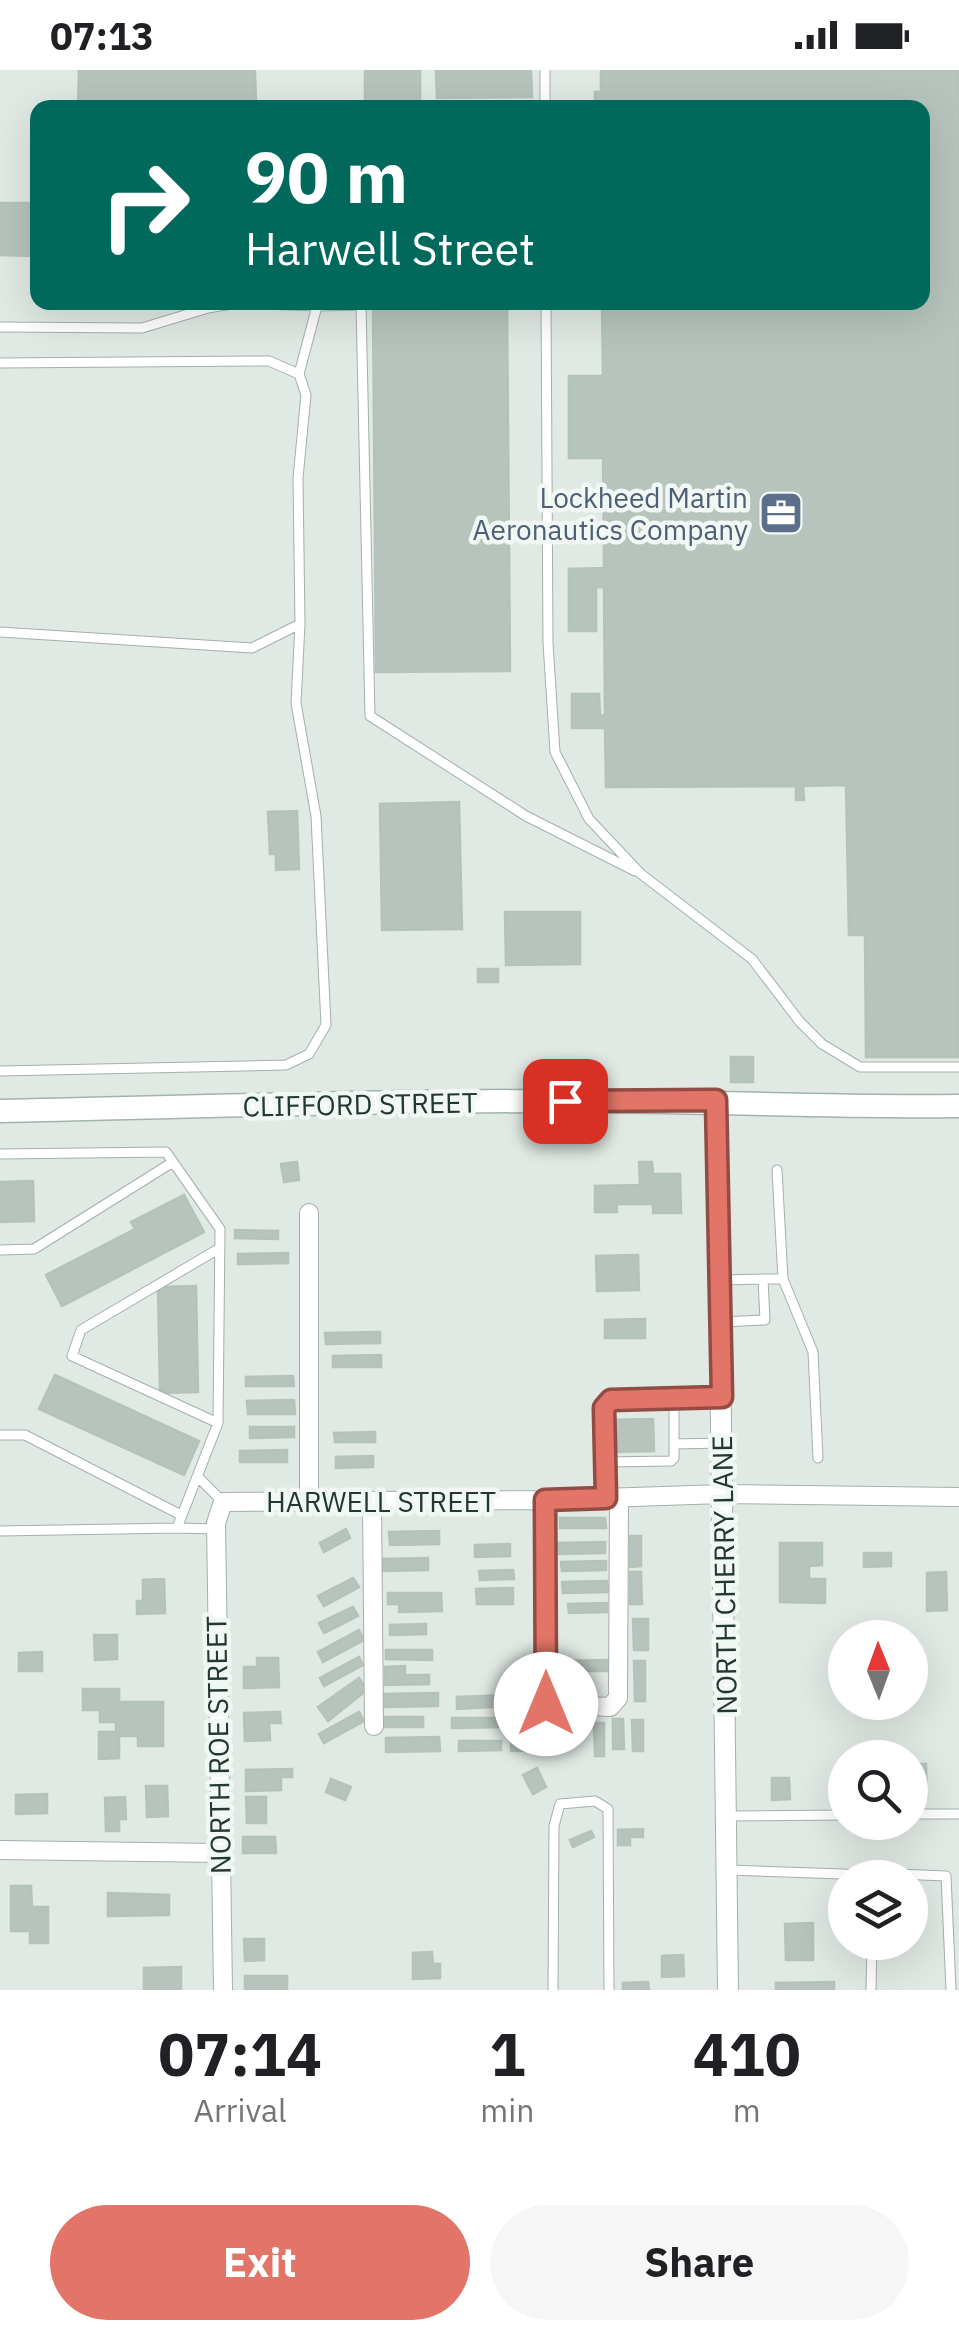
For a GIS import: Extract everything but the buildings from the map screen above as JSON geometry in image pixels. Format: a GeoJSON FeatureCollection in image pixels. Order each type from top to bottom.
{"type":"FeatureCollection","features":[{"type":"Feature","properties":{"kind":"main road","name":"CLIFFORD STREET"},"geometry":{"type":"LineString","coordinates":[[0,1112],[716,1100],[808,1106],[959,1106]]}},
{"type":"Feature","properties":{"kind":"street","name":"NORTH CHERRY LANE"},"geometry":{"type":"LineString","coordinates":[[716,1100],[728,1990]]}},
{"type":"Feature","properties":{"kind":"street"},"geometry":{"type":"LineString","coordinates":[[309,1212],[309,1502]]}},
{"type":"Feature","properties":{"kind":"street","name":"HARWELL STREET"},"geometry":{"type":"LineString","coordinates":[[223,1502],[545,1500],[724,1494],[959,1497]]}},
{"type":"Feature","properties":{"kind":"street"},"geometry":{"type":"LineString","coordinates":[[545,1500],[546,1704],[610,1707],[618,1698],[612,1498]]}},
{"type":"Feature","properties":{"kind":"street"},"geometry":{"type":"LineString","coordinates":[[372,1501],[374,1726]]}},
{"type":"Feature","properties":{"kind":"street","name":"NORTH ROE STREET"},"geometry":{"type":"LineString","coordinates":[[223,1502],[216,1529],[223,1990]]}},
{"type":"Feature","properties":{"kind":"street"},"geometry":{"type":"LineString","coordinates":[[0,1850],[220,1852]]}},
{"type":"Feature","properties":{"kind":"lane"},"geometry":{"type":"LineString","coordinates":[[545,70],[546,100]]}},
{"type":"Feature","properties":{"kind":"lane"},"geometry":{"type":"LineString","coordinates":[[0,328],[142,328],[201,310]]}},
{"type":"Feature","properties":{"kind":"lane"},"geometry":{"type":"LineString","coordinates":[[0,1071],[286,1065],[309,1054],[326,1025],[316,816],[296,703],[300,624],[298,478],[306,395],[299,374],[316,310]]}},
{"type":"Feature","properties":{"kind":"lane"},"geometry":{"type":"LineString","coordinates":[[362,310],[370,716],[526,816],[641,874]]}},
{"type":"Feature","properties":{"kind":"lane"},"geometry":{"type":"LineString","coordinates":[[546,310],[548,643],[555,752],[589,820],[641,874],[752,959],[822,1044],[860,1067],[959,1067]]}},
{"type":"Feature","properties":{"kind":"lane"},"geometry":{"type":"LineString","coordinates":[[0,363],[269,361],[299,374]]}},
{"type":"Feature","properties":{"kind":"lane"},"geometry":{"type":"LineString","coordinates":[[0,632],[252,648],[300,624]]}},
{"type":"Feature","properties":{"kind":"lane"},"geometry":{"type":"LineString","coordinates":[[0,1154],[166,1152],[220,1229],[218,1423],[177,1528]]}},
{"type":"Feature","properties":{"kind":"lane"},"geometry":{"type":"LineString","coordinates":[[0,1250],[34,1249],[173,1162]]}},
{"type":"Feature","properties":{"kind":"lane"},"geometry":{"type":"LineString","coordinates":[[777,1170],[783,1279],[812,1352],[818,1458]]}},
{"type":"Feature","properties":{"kind":"lane"},"geometry":{"type":"LineString","coordinates":[[218,1423],[72,1356],[80,1330],[220,1248]]}},
{"type":"Feature","properties":{"kind":"lane"},"geometry":{"type":"LineString","coordinates":[[721,1322],[765,1320],[764,1279]]}},
{"type":"Feature","properties":{"kind":"lane"},"geometry":{"type":"LineString","coordinates":[[720,1280],[783,1279]]}},
{"type":"Feature","properties":{"kind":"lane"},"geometry":{"type":"LineString","coordinates":[[612,1498],[603,1451],[606,1404],[611,1400],[722,1397]]}},
{"type":"Feature","properties":{"kind":"lane"},"geometry":{"type":"LineString","coordinates":[[606,1462],[671,1461],[674,1398]]}},
{"type":"Feature","properties":{"kind":"lane"},"geometry":{"type":"LineString","coordinates":[[0,1434],[26,1435],[182,1515]]}},
{"type":"Feature","properties":{"kind":"lane"},"geometry":{"type":"LineString","coordinates":[[674,1444],[723,1443]]}},
{"type":"Feature","properties":{"kind":"lane"},"geometry":{"type":"LineString","coordinates":[[198,1477],[223,1502]]}},
{"type":"Feature","properties":{"kind":"lane"},"geometry":{"type":"LineString","coordinates":[[0,1531],[216,1529]]}},
{"type":"Feature","properties":{"kind":"lane"},"geometry":{"type":"LineString","coordinates":[[554,1990],[554,1826],[560,1804],[595,1800],[608,1809],[610,1990]]}},
{"type":"Feature","properties":{"kind":"lane"},"geometry":{"type":"LineString","coordinates":[[928,1814],[959,1814]]}},
{"type":"Feature","properties":{"kind":"lane"},"geometry":{"type":"LineString","coordinates":[[726,1816],[828,1815]]}},
{"type":"Feature","properties":{"kind":"lane"},"geometry":{"type":"LineString","coordinates":[[727,1870],[828,1874]]}},
{"type":"Feature","properties":{"kind":"lane"},"geometry":{"type":"LineString","coordinates":[[928,1876],[946,1876],[951,1990]]}},
{"type":"Feature","properties":{"kind":"lane"},"geometry":{"type":"LineString","coordinates":[[872,1960],[872,1990]]}},
{"type":"Feature","properties":{"kind":"place","name":"Lockheed Martin Aeronautics Company"},"geometry":{"type":"Point","coordinates":[781,513]}},
{"type":"Feature","properties":{"kind":"route"},"geometry":{"type":"LineString","coordinates":[[546,1704],[545,1500],[606,1498],[604,1408],[611,1400],[722,1397],[716,1100],[565,1101]]}}]}
